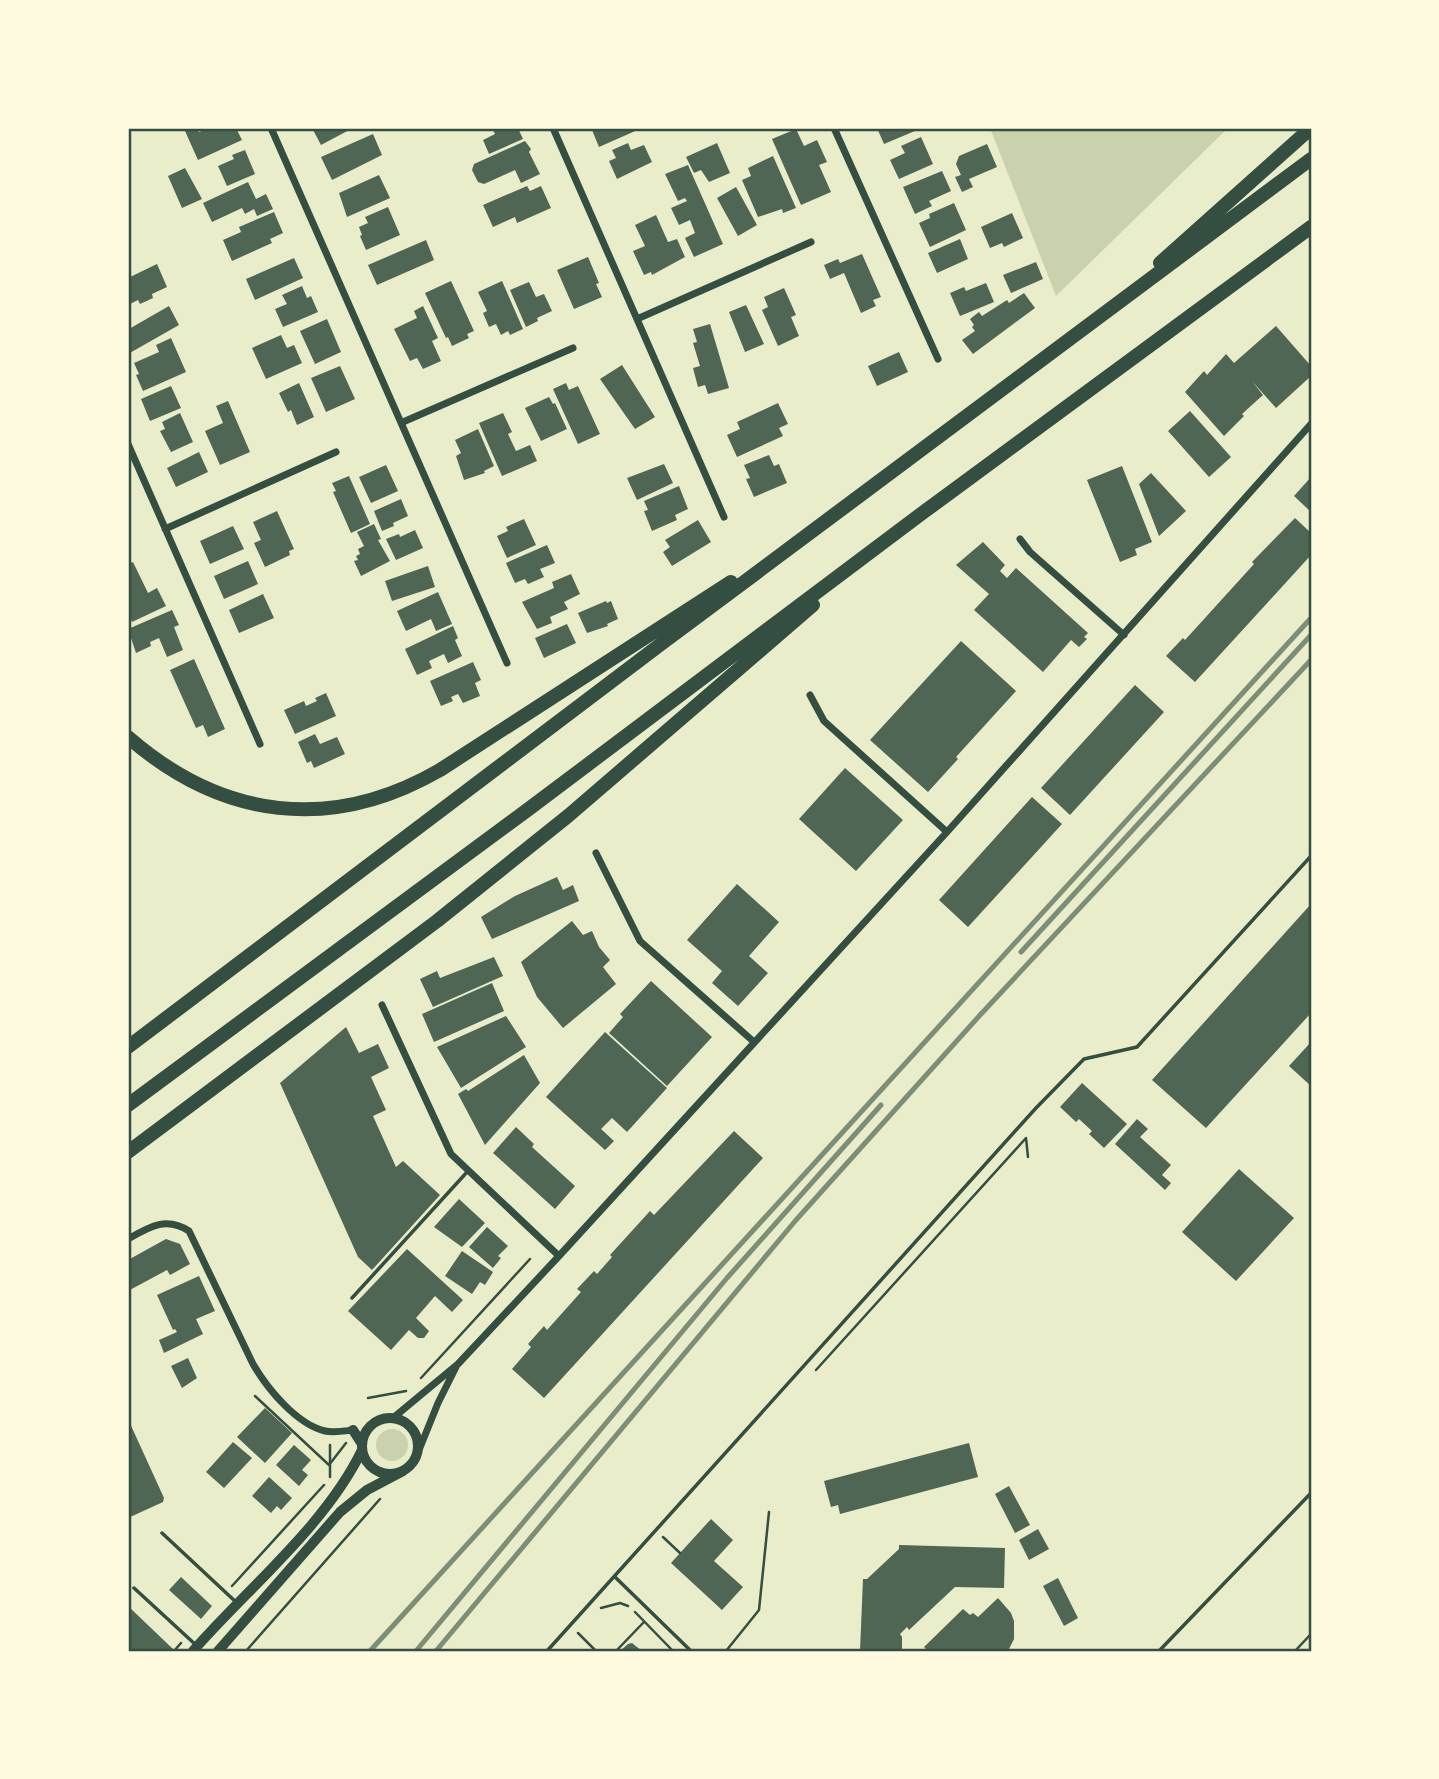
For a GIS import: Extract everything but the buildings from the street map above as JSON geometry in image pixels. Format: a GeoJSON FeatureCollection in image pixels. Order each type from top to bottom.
{"type":"FeatureCollection","features":[{"type":"Feature","properties":{"kind":"highway"},"geometry":{"type":"LineString","coordinates":[[1086,329],[1311,128]]}},
{"type":"Feature","properties":{"kind":"highway"},"geometry":{"type":"LineString","coordinates":[[128,1047],[1311,159]]}},
{"type":"Feature","properties":{"kind":"highway"},"geometry":{"type":"LineString","coordinates":[[128,1105],[921,514],[1309,229]]}},
{"type":"Feature","properties":{"kind":"highway"},"geometry":{"type":"LineString","coordinates":[[128,1152],[437,921],[568,816],[921,514]]}},
{"type":"Feature","properties":{"kind":"highway"},"geometry":{"type":"LineString","coordinates":[[128,737],[194,783],[244,802],[297,810],[350,806],[375,800],[440,770],[644,636],[824,523]]}},
{"type":"Feature","properties":{"kind":"street"},"geometry":{"type":"LineString","coordinates":[[271,128],[507,663]]}},
{"type":"Feature","properties":{"kind":"street"},"geometry":{"type":"LineString","coordinates":[[553,128],[724,517]]}},
{"type":"Feature","properties":{"kind":"street"},"geometry":{"type":"LineString","coordinates":[[834,128],[938,359]]}},
{"type":"Feature","properties":{"kind":"street"},"geometry":{"type":"LineString","coordinates":[[637,319],[811,242]]}},
{"type":"Feature","properties":{"kind":"street"},"geometry":{"type":"LineString","coordinates":[[402,422],[573,348]]}},
{"type":"Feature","properties":{"kind":"street"},"geometry":{"type":"LineString","coordinates":[[195,1649],[239,1605],[335,1496],[350,1475],[367,1430],[372,1424],[393,1418],[458,1364],[947,832],[1311,424]]}},
{"type":"Feature","properties":{"kind":"street"},"geometry":{"type":"LineString","coordinates":[[128,444],[260,744]]}},
{"type":"Feature","properties":{"kind":"street"},"geometry":{"type":"LineString","coordinates":[[165,529],[336,452]]}},
{"type":"Feature","properties":{"kind":"street"},"geometry":{"type":"LineString","coordinates":[[1020,539],[1030,552],[1124,635]]}},
{"type":"Feature","properties":{"kind":"street"},"geometry":{"type":"LineString","coordinates":[[810,695],[824,721],[947,832]]}},
{"type":"Feature","properties":{"kind":"street"},"geometry":{"type":"LineString","coordinates":[[596,853],[640,941],[754,1042]]}},
{"type":"Feature","properties":{"kind":"street"},"geometry":{"type":"LineString","coordinates":[[382,1005],[451,1154],[559,1256]]}},
{"type":"Feature","properties":{"kind":"street"},"geometry":{"type":"LineString","coordinates":[[128,1239],[155,1224],[181,1226],[190,1231],[265,1385],[306,1421],[327,1431],[353,1430],[370,1466],[377,1471],[394,1474],[403,1471]]}},
{"type":"Feature","properties":{"kind":"street"},"geometry":{"type":"LineString","coordinates":[[218,1651],[340,1512],[373,1486],[412,1464],[458,1364]]}},
{"type":"Feature","properties":{"kind":"street"},"geometry":{"type":"LineString","coordinates":[[393,1418],[412,1428],[418,1440],[417,1454]]}},
{"type":"Feature","properties":{"kind":"lane"},"geometry":{"type":"LineString","coordinates":[[547,1651],[1036,1108],[1084,1059],[1137,1047],[1311,856]]}},
{"type":"Feature","properties":{"kind":"lane"},"geometry":{"type":"LineString","coordinates":[[352,1298],[468,1171]]}},
{"type":"Feature","properties":{"kind":"lane"},"geometry":{"type":"LineString","coordinates":[[1159,1651],[1311,1493]]}},
{"type":"Feature","properties":{"kind":"lane"},"geometry":{"type":"LineString","coordinates":[[162,1533],[239,1605]]}},
{"type":"Feature","properties":{"kind":"lane"},"geometry":{"type":"LineString","coordinates":[[615,1577],[691,1651]]}},
{"type":"Feature","properties":{"kind":"lane"},"geometry":{"type":"LineString","coordinates":[[134,1588],[187,1637],[195,1649]]}},
{"type":"Feature","properties":{"kind":"path"},"geometry":{"type":"LineString","coordinates":[[817,1369],[1026,1138],[1028,1157]]}},
{"type":"Feature","properties":{"kind":"path"},"geometry":{"type":"LineString","coordinates":[[416,1383],[530,1259]]}},
{"type":"Feature","properties":{"kind":"path"},"geometry":{"type":"LineString","coordinates":[[368,1398],[409,1391]]}},
{"type":"Feature","properties":{"kind":"path"},"geometry":{"type":"LineString","coordinates":[[255,1396],[330,1465]]}},
{"type":"Feature","properties":{"kind":"path"},"geometry":{"type":"LineString","coordinates":[[226,1593],[330,1478],[330,1441],[327,1431]]}},
{"type":"Feature","properties":{"kind":"path"},"geometry":{"type":"LineString","coordinates":[[330,1465],[346,1443]]}},
{"type":"Feature","properties":{"kind":"path"},"geometry":{"type":"LineString","coordinates":[[246,1651],[385,1494]]}},
{"type":"Feature","properties":{"kind":"path"},"geometry":{"type":"LineString","coordinates":[[726,1651],[759,1610],[769,1512]]}},
{"type":"Feature","properties":{"kind":"path"},"geometry":{"type":"LineString","coordinates":[[645,1543],[652,1549],[663,1537],[680,1553]]}},
{"type":"Feature","properties":{"kind":"path"},"geometry":{"type":"LineString","coordinates":[[599,1609],[620,1603],[631,1606],[673,1651]]}},
{"type":"Feature","properties":{"kind":"path"},"geometry":{"type":"LineString","coordinates":[[616,1651],[644,1622]]}},
{"type":"Feature","properties":{"kind":"path"},"geometry":{"type":"LineString","coordinates":[[585,1625],[578,1633],[596,1651]]}},
{"type":"Feature","properties":{"kind":"path"},"geometry":{"type":"LineString","coordinates":[[1295,1651],[1311,1634]]}},
{"type":"Feature","properties":{"kind":"path"},"geometry":{"type":"LineString","coordinates":[[174,1651],[187,1637]]}},
{"type":"Feature","properties":{"kind":"green space"},"geometry":{"type":"Polygon","coordinates":[[[990,128],[1228,128],[1056,296],[990,128]]]}},
{"type":"Feature","properties":{"kind":"green space"},"geometry":{"type":"Polygon","coordinates":[[[392,1429],[403,1434],[408,1445],[403,1456],[392,1461],[381,1456],[376,1445],[381,1434],[392,1429]]]}},
{"type":"Feature","properties":{"kind":"railway"},"geometry":{"type":"LineString","coordinates":[[370,1651],[1311,618]]}},
{"type":"Feature","properties":{"kind":"railway"},"geometry":{"type":"LineString","coordinates":[[1021,952],[1311,635]]}},
{"type":"Feature","properties":{"kind":"railway"},"geometry":{"type":"LineString","coordinates":[[436,1651],[796,1220],[981,1014],[1311,660]]}},
{"type":"Feature","properties":{"kind":"railway"},"geometry":{"type":"LineString","coordinates":[[416,1651],[727,1278],[881,1105]]}}]}
